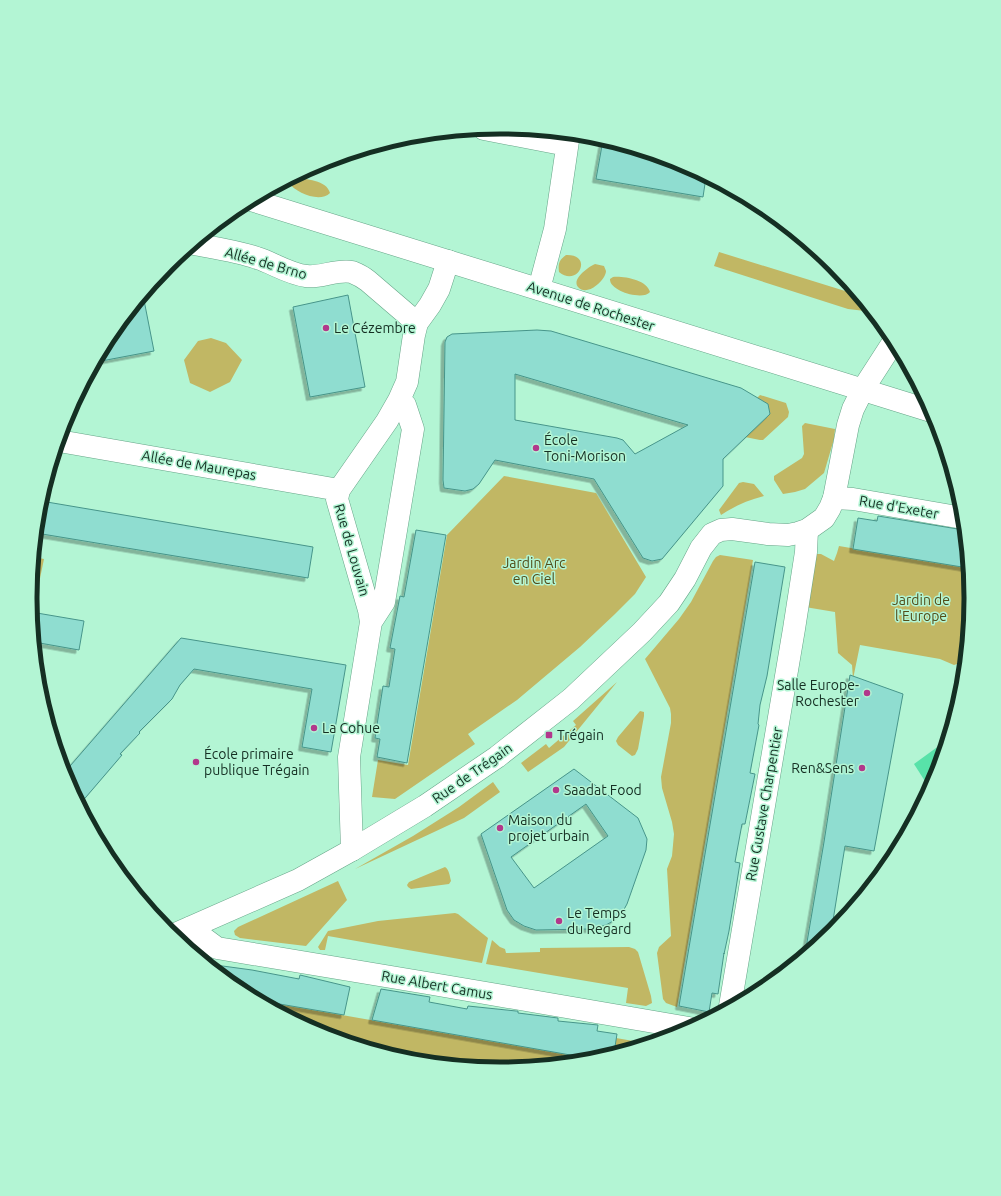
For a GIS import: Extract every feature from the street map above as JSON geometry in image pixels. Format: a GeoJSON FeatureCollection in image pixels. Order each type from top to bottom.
{"type":"FeatureCollection","features":[{"type":"Feature","properties":{"kind":"street"},"geometry":{"type":"LineString","coordinates":[[529,135],[568,140],[555,228],[539,289]]}},
{"type":"Feature","properties":{"kind":"street","name":"Avenue de Rochester"},"geometry":{"type":"LineString","coordinates":[[260,203],[923,408]]}},
{"type":"Feature","properties":{"kind":"street","name":"Allée de Brno"},"geometry":{"type":"LineString","coordinates":[[200,245],[257,258],[296,274],[305,276],[351,272],[368,281],[417,323]]}},
{"type":"Feature","properties":{"kind":"street","name":"Rue de Louvain"},"geometry":{"type":"LineString","coordinates":[[371,622],[337,499],[339,490],[387,421],[399,400],[406,382],[417,323],[439,289],[448,261]]}},
{"type":"Feature","properties":{"kind":"street"},"geometry":{"type":"LineString","coordinates":[[807,530],[824,518],[830,508],[834,498],[848,425],[853,409],[863,389],[890,347]]}},
{"type":"Feature","properties":{"kind":"street","name":"Rue de Louvain"},"geometry":{"type":"LineString","coordinates":[[352,850],[349,758],[371,622],[384,602],[413,429],[405,405],[399,400]]}},
{"type":"Feature","properties":{"kind":"street","name":"Allée de Maurepas"},"geometry":{"type":"LineString","coordinates":[[65,442],[339,490]]}},
{"type":"Feature","properties":{"kind":"street","name":"Rue d'Exeter"},"geometry":{"type":"LineString","coordinates":[[834,498],[853,499],[956,517]]}},
{"type":"Feature","properties":{"kind":"street","name":"Rue de Trégain"},"geometry":{"type":"LineString","coordinates":[[181,931],[298,880],[352,850],[425,806],[497,757],[571,699],[642,632],[669,603],[685,579],[701,548],[712,534],[721,530],[732,529],[778,535],[798,533],[807,530]]}},
{"type":"Feature","properties":{"kind":"street","name":"Rue Gustave Charpentier"},"geometry":{"type":"LineString","coordinates":[[731,1000],[796,614],[806,552],[807,530]]}},
{"type":"Feature","properties":{"kind":"street","name":"Rue Albert Camus"},"geometry":{"type":"LineString","coordinates":[[181,931],[217,948],[678,1026]]}},
{"type":"Feature","properties":{"kind":"green space"},"geometry":{"type":"Polygon","coordinates":[[[302,179],[310,180],[325,185],[330,193],[326,196],[314,197],[308,196],[290,185],[302,179]]]}},
{"type":"Feature","properties":{"kind":"green space"},"geometry":{"type":"Polygon","coordinates":[[[719,252],[849,292],[864,311],[848,309],[714,266],[719,252]]]}},
{"type":"Feature","properties":{"kind":"green space"},"geometry":{"type":"Polygon","coordinates":[[[566,255],[575,256],[579,259],[581,264],[577,273],[572,276],[566,276],[559,272],[560,262],[566,255]]]}},
{"type":"Feature","properties":{"kind":"green space"},"geometry":{"type":"Polygon","coordinates":[[[595,264],[604,266],[606,273],[604,277],[599,283],[589,290],[581,289],[578,287],[577,280],[582,273],[595,264]]]}},
{"type":"Feature","properties":{"kind":"green space"},"geometry":{"type":"Polygon","coordinates":[[[613,277],[629,278],[640,282],[648,288],[650,292],[646,295],[634,295],[620,291],[611,283],[610,279],[613,277]]]}},
{"type":"Feature","properties":{"kind":"green space"},"geometry":{"type":"Polygon","coordinates":[[[211,338],[226,343],[242,360],[230,382],[210,392],[190,383],[184,360],[198,341],[211,338]]]}},
{"type":"Feature","properties":{"kind":"green space"},"geometry":{"type":"Polygon","coordinates":[[[760,395],[786,403],[789,412],[788,417],[763,440],[745,437],[769,415],[769,411],[757,398],[760,395]]]}},
{"type":"Feature","properties":{"kind":"green space"},"geometry":{"type":"Polygon","coordinates":[[[805,423],[835,429],[834,439],[824,473],[805,489],[783,494],[774,480],[774,476],[802,458],[804,454],[802,426],[805,423]]]}},
{"type":"Feature","properties":{"kind":"green space","name":"Jardin Arc en Ciel"},"geometry":{"type":"Polygon","coordinates":[[[504,476],[596,493],[646,577],[635,594],[580,647],[517,700],[468,734],[475,744],[395,799],[372,797],[378,760],[408,765],[447,535],[504,476]]]}},
{"type":"Feature","properties":{"kind":"green space"},"geometry":{"type":"Polygon","coordinates":[[[743,482],[754,484],[764,496],[752,499],[721,515],[719,510],[739,483],[743,482]]]}},
{"type":"Feature","properties":{"kind":"green space","name":"Jardin de l'Europe"},"geometry":{"type":"Polygon","coordinates":[[[839,546],[963,567],[963,628],[959,662],[957,662],[957,664],[954,665],[940,659],[860,645],[853,679],[852,665],[838,653],[835,612],[805,607],[814,554],[821,554],[834,561],[839,546]]]}},
{"type":"Feature","properties":{"kind":"green space"},"geometry":{"type":"Polygon","coordinates":[[[720,555],[753,560],[677,1007],[666,1003],[663,999],[657,953],[659,947],[671,936],[667,869],[672,856],[674,834],[662,788],[661,777],[671,723],[671,714],[670,708],[645,659],[679,619],[691,602],[713,561],[720,555]]]}},
{"type":"Feature","properties":{"kind":"green space"},"geometry":{"type":"Polygon","coordinates":[[[39,558],[44,559],[38,588],[38,568],[39,558]]]}},
{"type":"Feature","properties":{"kind":"green space"},"geometry":{"type":"Polygon","coordinates":[[[617,682],[564,747],[528,772],[521,763],[546,744],[549,748],[576,725],[573,721],[617,682]]]}},
{"type":"Feature","properties":{"kind":"green space"},"geometry":{"type":"Polygon","coordinates":[[[640,711],[644,712],[644,716],[638,749],[635,755],[632,756],[618,745],[616,741],[640,711]]]}},
{"type":"Feature","properties":{"kind":"green space"},"geometry":{"type":"Polygon","coordinates":[[[493,782],[500,792],[464,818],[355,869],[413,836],[459,807],[493,782]]]}},
{"type":"Feature","properties":{"kind":"green space"},"geometry":{"type":"Polygon","coordinates":[[[445,867],[451,881],[449,884],[411,889],[408,887],[407,885],[409,882],[445,867]]]}},
{"type":"Feature","properties":{"kind":"green space"},"geometry":{"type":"Polygon","coordinates":[[[338,881],[347,900],[306,946],[240,938],[235,935],[234,931],[238,927],[338,881]]]}},
{"type":"Feature","properties":{"kind":"green space"},"geometry":{"type":"Polygon","coordinates":[[[455,913],[488,938],[482,963],[328,936],[325,950],[320,950],[318,947],[328,931],[378,921],[455,913]]]}},
{"type":"Feature","properties":{"kind":"green space"},"geometry":{"type":"Polygon","coordinates":[[[492,940],[500,947],[505,949],[506,953],[540,952],[540,948],[629,947],[635,949],[638,952],[652,1003],[646,1006],[626,1003],[628,988],[486,964],[492,940]]]}},
{"type":"Feature","properties":{"kind":"green space"},"geometry":{"type":"Polygon","coordinates":[[[277,1004],[574,1056],[531,1061],[500,1062],[440,1058],[410,1053],[352,1037],[295,1014],[277,1004]]]}},
{"type":"Feature","properties":{"kind":"green space"},"geometry":{"type":"Polygon","coordinates":[[[616,1038],[635,1041],[620,1046],[615,1047],[616,1038]]]}},
{"type":"Feature","properties":{"kind":"shaded area"},"geometry":{"type":"Polygon","coordinates":[[[939,745],[926,782],[914,764],[939,745]]]}},
{"type":"Feature","properties":{"kind":"building"},"geometry":{"type":"Polygon","coordinates":[[[602,146],[649,159],[705,182],[703,197],[596,179],[602,146]]]}},
{"type":"Feature","properties":{"kind":"building","name":"Le Cézembre"},"geometry":{"type":"Polygon","coordinates":[[[348,295],[365,387],[310,397],[293,307],[348,295]]]}},
{"type":"Feature","properties":{"kind":"building"},"geometry":{"type":"Polygon","coordinates":[[[144,302],[154,351],[102,361],[115,340],[144,302]]]}},
{"type":"Feature","properties":{"kind":"building","name":"École Toni-Morison"},"geometry":{"type":"Polygon","coordinates":[[[537,330],[551,331],[741,388],[768,404],[770,414],[723,459],[723,486],[662,559],[652,561],[643,558],[594,479],[495,460],[479,484],[473,489],[465,491],[444,488],[445,342],[447,337],[452,334],[537,330]],[[515,374],[515,420],[617,438],[623,440],[635,454],[688,425],[515,374]]]}},
{"type":"Feature","properties":{"kind":"building"},"geometry":{"type":"Polygon","coordinates":[[[47,502],[313,547],[308,578],[42,534],[47,502]]]}},
{"type":"Feature","properties":{"kind":"building"},"geometry":{"type":"Polygon","coordinates":[[[878,516],[959,529],[963,567],[853,549],[858,518],[877,521],[878,516]]]}},
{"type":"Feature","properties":{"kind":"building"},"geometry":{"type":"Polygon","coordinates":[[[416,530],[446,535],[407,763],[377,757],[380,739],[375,738],[383,686],[389,687],[395,649],[390,648],[400,596],[404,597],[416,530]]]}},
{"type":"Feature","properties":{"kind":"building"},"geometry":{"type":"Polygon","coordinates":[[[755,562],[785,567],[767,676],[760,705],[759,725],[750,773],[755,774],[745,824],[742,824],[735,862],[740,863],[729,931],[718,994],[712,993],[709,1012],[679,1006],[755,562]]]}},
{"type":"Feature","properties":{"kind":"building"},"geometry":{"type":"Polygon","coordinates":[[[38,613],[84,621],[79,650],[39,643],[38,613]]]}},
{"type":"Feature","properties":{"kind":"building"},"geometry":{"type":"Polygon","coordinates":[[[181,638],[346,665],[331,752],[302,747],[312,689],[194,669],[180,685],[172,699],[139,732],[140,733],[120,754],[122,755],[84,800],[69,767],[181,638]]]}},
{"type":"Feature","properties":{"kind":"building","name":"Ren&Sens"},"geometry":{"type":"Polygon","coordinates":[[[850,675],[903,694],[874,851],[845,846],[833,921],[806,946],[850,675]]]}},
{"type":"Feature","properties":{"kind":"building"},"geometry":{"type":"Polygon","coordinates":[[[574,769],[638,818],[647,839],[646,850],[627,904],[622,913],[613,921],[606,925],[590,929],[536,930],[524,926],[514,920],[507,910],[481,834],[574,769]],[[586,804],[511,857],[534,888],[608,836],[586,804]]]}},
{"type":"Feature","properties":{"kind":"building"},"geometry":{"type":"Polygon","coordinates":[[[217,965],[299,979],[300,975],[350,987],[344,1015],[277,1004],[217,965]]]}},
{"type":"Feature","properties":{"kind":"building"},"geometry":{"type":"Polygon","coordinates":[[[381,989],[430,997],[429,1002],[467,1009],[468,1006],[518,1011],[518,1013],[558,1018],[558,1021],[598,1025],[597,1031],[617,1034],[615,1047],[575,1056],[372,1020],[381,989]]]}},
{"type":"Feature","properties":{"kind":"place","name":"Le Cézembre"},"geometry":{"type":"Point","coordinates":[326,328]}},
{"type":"Feature","properties":{"kind":"place","name":"École Toni-Morison"},"geometry":{"type":"Point","coordinates":[536,448]}},
{"type":"Feature","properties":{"kind":"place","name":"Salle Europe- Rochester"},"geometry":{"type":"Point","coordinates":[867,693]}},
{"type":"Feature","properties":{"kind":"place","name":"La Cohue"},"geometry":{"type":"Point","coordinates":[314,728]}},
{"type":"Feature","properties":{"kind":"place","name":"Trégain"},"geometry":{"type":"Point","coordinates":[549,735]}},
{"type":"Feature","properties":{"kind":"place","name":"École primaire publique Trégain"},"geometry":{"type":"Point","coordinates":[196,762]}},
{"type":"Feature","properties":{"kind":"place","name":"Ren&Sens"},"geometry":{"type":"Point","coordinates":[862,768]}},
{"type":"Feature","properties":{"kind":"place","name":"Saadat Food"},"geometry":{"type":"Point","coordinates":[556,790]}},
{"type":"Feature","properties":{"kind":"place","name":"Maison du projet urbain"},"geometry":{"type":"Point","coordinates":[500,828]}},
{"type":"Feature","properties":{"kind":"place","name":"Le Temps du Regard"},"geometry":{"type":"Point","coordinates":[559,921]}}]}
